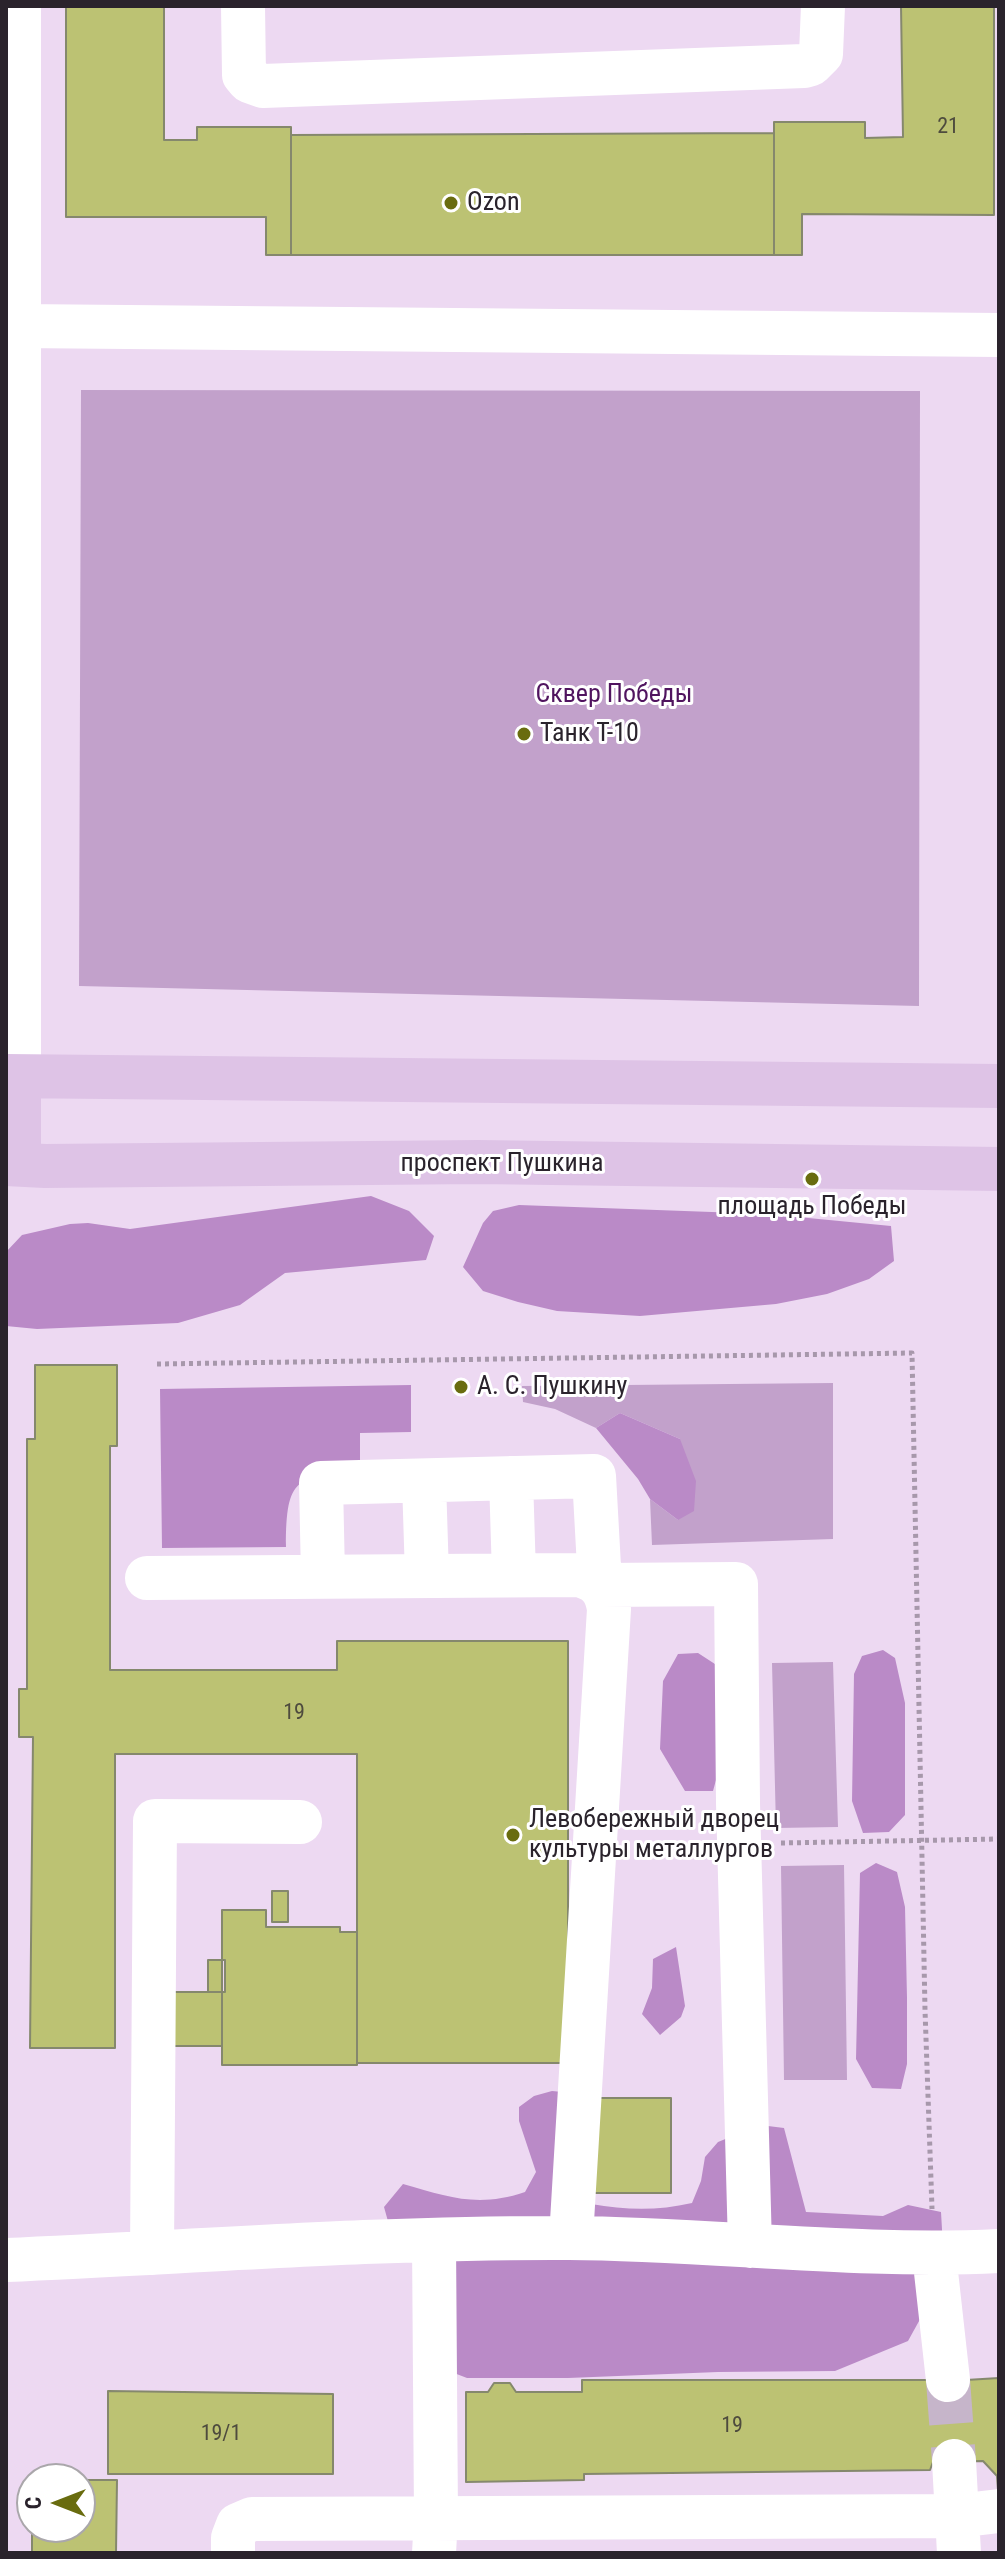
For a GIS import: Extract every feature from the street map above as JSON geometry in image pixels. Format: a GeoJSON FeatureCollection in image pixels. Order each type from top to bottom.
{"type":"FeatureCollection","features":[{"type":"Feature","properties":{"kind":"main road"},"geometry":{"type":"LineString","coordinates":[[12,1164],[12,1076],[999,1086]]}},
{"type":"Feature","properties":{"kind":"main road","name":"проспект Пушкина"},"geometry":{"type":"LineString","coordinates":[[12,1164],[478,1162],[999,1169]]}},
{"type":"Feature","properties":{"kind":"street"},"geometry":{"type":"LineString","coordinates":[[12,1076],[19,326],[12,162],[19,6]]}},
{"type":"Feature","properties":{"kind":"street"},"geometry":{"type":"LineString","coordinates":[[243,6],[244,75],[249,81],[263,86],[804,66],[811,64],[821,54],[823,6]]}},
{"type":"Feature","properties":{"kind":"street"},"geometry":{"type":"LineString","coordinates":[[19,326],[999,335]]}},
{"type":"Feature","properties":{"kind":"street"},"geometry":{"type":"LineString","coordinates":[[323,1576],[321,1483],[594,1476],[600,1585]]}},
{"type":"Feature","properties":{"kind":"street"},"geometry":{"type":"LineString","coordinates":[[511,1478],[514,1575]]}},
{"type":"Feature","properties":{"kind":"street"},"geometry":{"type":"LineString","coordinates":[[424,1481],[427,1576]]}},
{"type":"Feature","properties":{"kind":"street"},"geometry":{"type":"LineString","coordinates":[[147,1578],[577,1575],[590,1577],[600,1585],[607,1596],[609,1609],[571,2238]]}},
{"type":"Feature","properties":{"kind":"street"},"geometry":{"type":"LineString","coordinates":[[600,1585],[736,1584],[750,2246]]}},
{"type":"Feature","properties":{"kind":"street"},"geometry":{"type":"LineString","coordinates":[[152,2253],[155,1821],[300,1822]]}},
{"type":"Feature","properties":{"kind":"street"},"geometry":{"type":"LineString","coordinates":[[6,2260],[434,2240],[571,2238],[934,2254],[999,2251]]}},
{"type":"Feature","properties":{"kind":"street"},"geometry":{"type":"LineString","coordinates":[[434,2240],[435,2535]]}},
{"type":"Feature","properties":{"kind":"street"},"geometry":{"type":"LineString","coordinates":[[934,2254],[948,2380]]}},
{"type":"Feature","properties":{"kind":"street"},"geometry":{"type":"LineString","coordinates":[[233,2553],[233,2538],[238,2525],[252,2519],[435,2535],[972,2527],[954,2461]]}},
{"type":"Feature","properties":{"kind":"path"},"geometry":{"type":"LineString","coordinates":[[157,1364],[912,1353],[934,2254]]}},
{"type":"Feature","properties":{"kind":"path"},"geometry":{"type":"LineString","coordinates":[[740,1843],[999,1839]]}},
{"type":"Feature","properties":{"kind":"green space","name":"Сквер Победы"},"geometry":{"type":"Polygon","coordinates":[[[81,390],[920,391],[919,1006],[79,986],[81,390]]]}},
{"type":"Feature","properties":{"kind":"green space"},"geometry":{"type":"Polygon","coordinates":[[[833,1383],[833,1539],[652,1545],[650,1499],[678,1520],[680,1439],[620,1413],[596,1428],[555,1409],[523,1402],[522,1386],[833,1383]]]}},
{"type":"Feature","properties":{"kind":"green space"},"geometry":{"type":"Polygon","coordinates":[[[833,1662],[838,1827],[776,1828],[772,1663],[833,1662]]]}},
{"type":"Feature","properties":{"kind":"green space"},"geometry":{"type":"Polygon","coordinates":[[[844,1865],[847,2080],[784,2080],[781,1866],[844,1865]]]}},
{"type":"Feature","properties":{"kind":"shaded area"},"geometry":{"type":"Polygon","coordinates":[[[371,1196],[409,1211],[434,1236],[426,1260],[285,1273],[240,1305],[178,1323],[37,1329],[6,1326],[6,1252],[22,1235],[88,1223],[130,1229],[371,1196]]]}},
{"type":"Feature","properties":{"kind":"shaded area"},"geometry":{"type":"Polygon","coordinates":[[[519,1205],[767,1214],[891,1226],[894,1261],[869,1279],[827,1294],[776,1304],[640,1316],[557,1311],[483,1291],[463,1267],[483,1223],[493,1211],[519,1205]]]}},
{"type":"Feature","properties":{"kind":"shaded area"},"geometry":{"type":"Polygon","coordinates":[[[411,1385],[411,1432],[360,1433],[360,1462],[322,1473],[299,1484],[289,1506],[286,1547],[162,1548],[160,1389],[411,1385]]]}},
{"type":"Feature","properties":{"kind":"shaded area"},"geometry":{"type":"Polygon","coordinates":[[[620,1413],[680,1439],[696,1481],[694,1511],[678,1520],[650,1499],[638,1479],[596,1428],[620,1413]]]}},
{"type":"Feature","properties":{"kind":"shaded area"},"geometry":{"type":"Polygon","coordinates":[[[883,1650],[895,1658],[905,1703],[905,1815],[889,1832],[863,1833],[852,1801],[854,1674],[862,1656],[883,1650]]]}},
{"type":"Feature","properties":{"kind":"shaded area"},"geometry":{"type":"Polygon","coordinates":[[[698,1653],[718,1666],[722,1758],[713,1791],[685,1791],[660,1749],[663,1681],[678,1654],[698,1653]]]}},
{"type":"Feature","properties":{"kind":"shaded area"},"geometry":{"type":"Polygon","coordinates":[[[876,1863],[897,1872],[905,1907],[907,2064],[901,2089],[872,2088],[856,2059],[860,1873],[876,1863]]]}},
{"type":"Feature","properties":{"kind":"shaded area"},"geometry":{"type":"Polygon","coordinates":[[[676,1947],[685,2006],[681,2017],[660,2035],[642,2014],[652,1988],[653,1959],[676,1947]]]}},
{"type":"Feature","properties":{"kind":"shaded area"},"geometry":{"type":"Polygon","coordinates":[[[552,2091],[584,2094],[591,2204],[642,2209],[692,2203],[701,2181],[705,2157],[718,2142],[760,2125],[784,2128],[806,2212],[883,2216],[908,2205],[941,2212],[944,2264],[929,2303],[908,2341],[835,2371],[568,2378],[467,2378],[454,2373],[447,2307],[391,2232],[384,2207],[403,2184],[478,2200],[525,2192],[536,2172],[519,2121],[519,2107],[534,2096],[552,2091]]]}},
{"type":"Feature","properties":{"kind":"building"},"geometry":{"type":"Polygon","coordinates":[[[66,6],[164,6],[164,140],[197,140],[197,127],[291,127],[291,255],[266,255],[266,217],[66,217],[66,6]]]}},
{"type":"Feature","properties":{"kind":"building"},"geometry":{"type":"Polygon","coordinates":[[[901,6],[994,6],[994,215],[802,214],[802,255],[774,255],[774,122],[865,122],[865,138],[903,137],[901,6]]]}},
{"type":"Feature","properties":{"kind":"building"},"geometry":{"type":"Polygon","coordinates":[[[774,133],[774,255],[291,255],[291,135],[774,133]]]}},
{"type":"Feature","properties":{"kind":"building"},"geometry":{"type":"Polygon","coordinates":[[[35,1365],[117,1365],[117,1446],[110,1446],[110,1670],[337,1670],[337,1641],[568,1641],[568,2063],[357,2063],[357,1754],[115,1754],[115,2048],[30,2048],[33,1737],[19,1737],[19,1689],[27,1689],[27,1439],[35,1439],[35,1365]]]}},
{"type":"Feature","properties":{"kind":"building"},"geometry":{"type":"Polygon","coordinates":[[[272,1891],[288,1891],[288,1922],[272,1922],[272,1891]]]}},
{"type":"Feature","properties":{"kind":"building"},"geometry":{"type":"Polygon","coordinates":[[[222,1910],[266,1910],[266,1927],[340,1927],[340,1932],[357,1932],[357,2065],[222,2065],[222,1910]]]}},
{"type":"Feature","properties":{"kind":"building"},"geometry":{"type":"Polygon","coordinates":[[[208,1960],[225,1960],[225,1992],[208,1992],[208,1960]]]}},
{"type":"Feature","properties":{"kind":"building"},"geometry":{"type":"Polygon","coordinates":[[[173,1992],[222,1992],[222,2046],[173,2046],[173,1992]]]}},
{"type":"Feature","properties":{"kind":"building"},"geometry":{"type":"Polygon","coordinates":[[[593,2098],[671,2098],[671,2193],[593,2193],[593,2098]]]}},
{"type":"Feature","properties":{"kind":"building"},"geometry":{"type":"Polygon","coordinates":[[[999,2378],[999,2504],[997,2476],[983,2461],[933,2462],[930,2470],[584,2474],[584,2480],[466,2482],[466,2392],[488,2392],[494,2383],[510,2383],[516,2392],[582,2392],[582,2380],[999,2378]]]}},
{"type":"Feature","properties":{"kind":"building"},"geometry":{"type":"Polygon","coordinates":[[[108,2391],[333,2394],[333,2474],[108,2474],[108,2391]]]}},
{"type":"Feature","properties":{"kind":"building"},"geometry":{"type":"Polygon","coordinates":[[[96,2480],[117,2480],[116,2553],[32,2553],[32,2543],[96,2543],[96,2480]]]}},
{"type":"Feature","properties":{"kind":"tunnel"},"geometry":{"type":"LineString","coordinates":[[948,2380],[954,2461]]}},
{"type":"Feature","properties":{"kind":"place","name":"Ozon"},"geometry":{"type":"Point","coordinates":[451,203]}},
{"type":"Feature","properties":{"kind":"place","name":"Танк Т-10"},"geometry":{"type":"Point","coordinates":[524,734]}},
{"type":"Feature","properties":{"kind":"place","name":"площадь Победы"},"geometry":{"type":"Point","coordinates":[812,1179]}},
{"type":"Feature","properties":{"kind":"place","name":"А. С. Пушкину"},"geometry":{"type":"Point","coordinates":[461,1387]}},
{"type":"Feature","properties":{"kind":"place","name":"Левобережный дворец культуры металлургов"},"geometry":{"type":"Point","coordinates":[513,1835]}}]}
